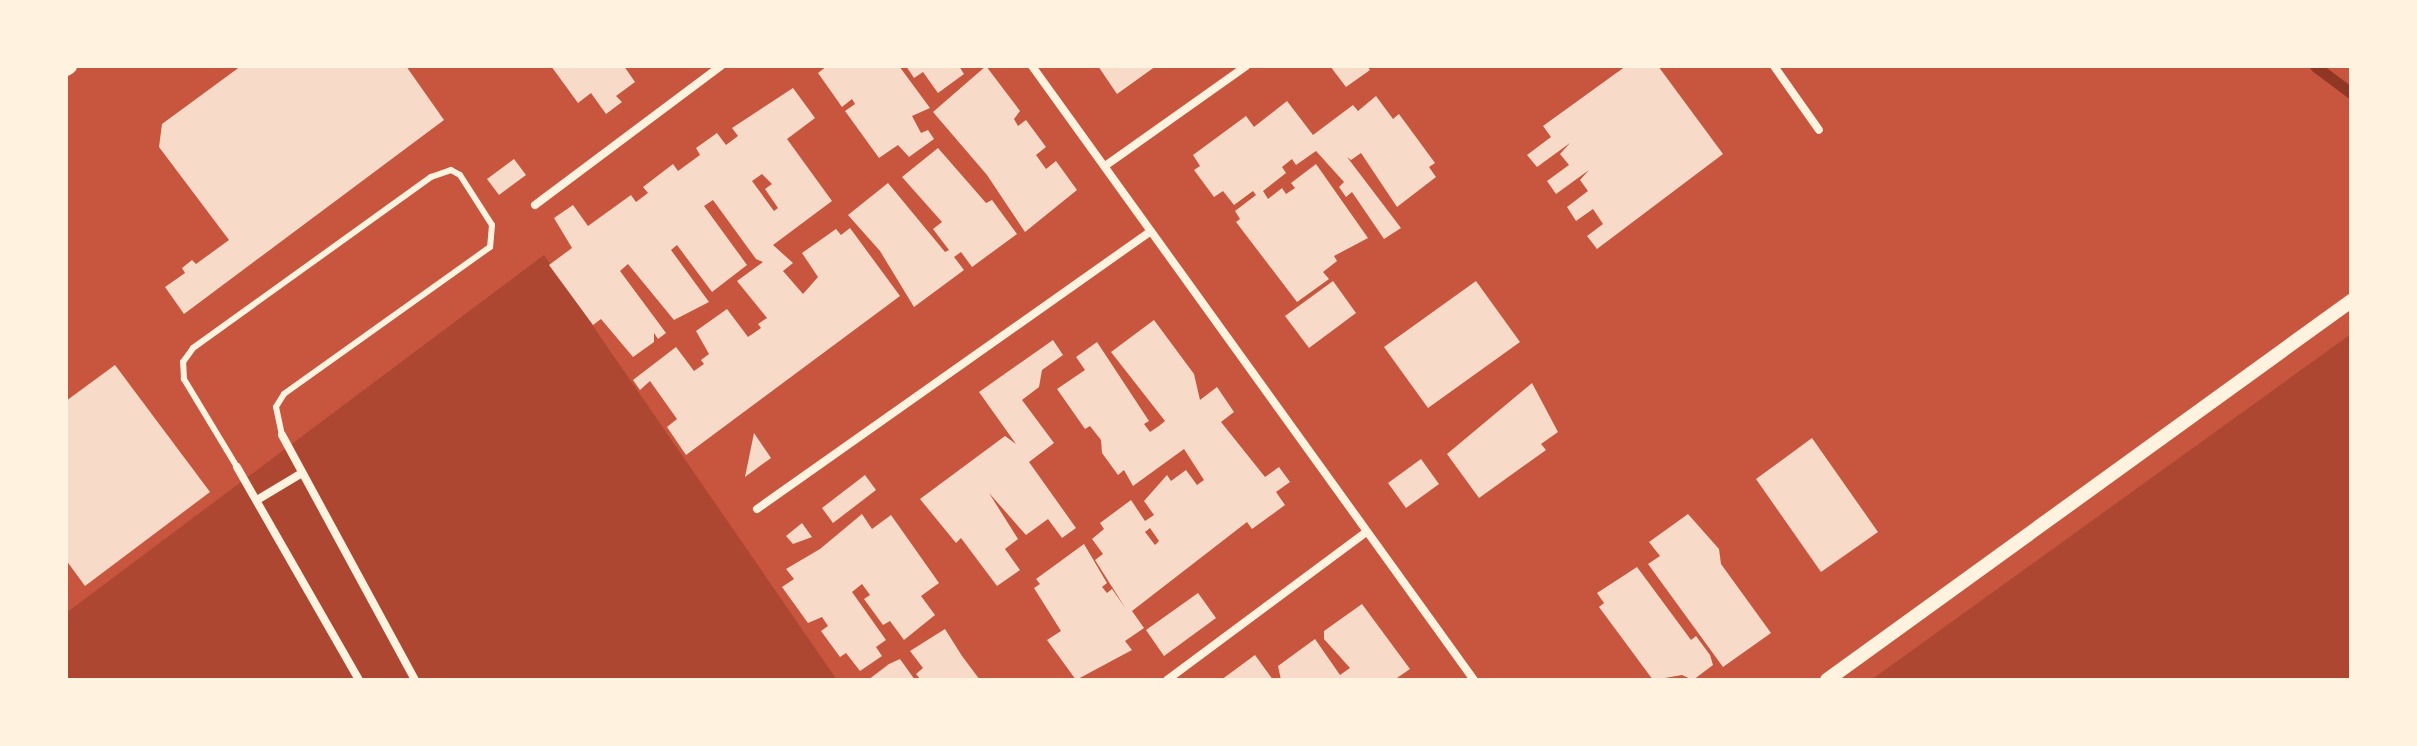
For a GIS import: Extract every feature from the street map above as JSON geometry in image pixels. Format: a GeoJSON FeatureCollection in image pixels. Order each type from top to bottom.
{"type":"FeatureCollection","features":[{"type":"Feature","properties":{"kind":"street"},"geometry":{"type":"LineString","coordinates":[[535,205],[721,66]]}},
{"type":"Feature","properties":{"kind":"street"},"geometry":{"type":"LineString","coordinates":[[1032,66],[1365,533],[1474,680]]}},
{"type":"Feature","properties":{"kind":"street"},"geometry":{"type":"LineString","coordinates":[[1105,166],[1246,66]]}},
{"type":"Feature","properties":{"kind":"street"},"geometry":{"type":"LineString","coordinates":[[1774,66],[1819,130]]}},
{"type":"Feature","properties":{"kind":"street"},"geometry":{"type":"LineString","coordinates":[[757,509],[1150,232]]}},
{"type":"Feature","properties":{"kind":"street"},"geometry":{"type":"LineString","coordinates":[[1827,680],[2351,301]]}},
{"type":"Feature","properties":{"kind":"street"},"geometry":{"type":"LineString","coordinates":[[282,435],[415,680]]}},
{"type":"Feature","properties":{"kind":"street"},"geometry":{"type":"LineString","coordinates":[[237,467],[359,680]]}},
{"type":"Feature","properties":{"kind":"street"},"geometry":{"type":"LineString","coordinates":[[257,500],[302,473]]}},
{"type":"Feature","properties":{"kind":"street"},"geometry":{"type":"LineString","coordinates":[[1167,680],[1365,533]]}},
{"type":"Feature","properties":{"kind":"lane"},"geometry":{"type":"LineString","coordinates":[[237,467],[184,379],[183,362],[193,348],[431,177],[451,170],[460,175],[492,225],[490,247],[284,394],[276,407],[282,435]]}},
{"type":"Feature","properties":{"kind":"shaded area"},"geometry":{"type":"Polygon","coordinates":[[[544,255],[837,680],[66,680],[66,613],[544,255]]]}},
{"type":"Feature","properties":{"kind":"shaded area"},"geometry":{"type":"Polygon","coordinates":[[[2351,334],[2351,680],[1871,680],[2351,334]]]}},
{"type":"Feature","properties":{"kind":"building"},"geometry":{"type":"Polygon","coordinates":[[[241,66],[406,66],[444,120],[184,314],[165,287],[185,273],[182,268],[192,260],[196,264],[229,240],[159,147],[162,124],[241,66]]]}},
{"type":"Feature","properties":{"kind":"building"},"geometry":{"type":"Polygon","coordinates":[[[551,66],[624,66],[635,82],[616,96],[622,102],[606,114],[591,93],[578,103],[551,66]]]}},
{"type":"Feature","properties":{"kind":"building"},"geometry":{"type":"Polygon","coordinates":[[[827,66],[899,66],[930,108],[912,116],[921,133],[928,130],[934,139],[909,157],[898,145],[879,158],[845,111],[855,104],[852,99],[842,107],[818,73],[827,66]]]}},
{"type":"Feature","properties":{"kind":"building"},"geometry":{"type":"Polygon","coordinates":[[[906,66],[959,66],[964,74],[938,93],[923,72],[914,78],[906,66]]]}},
{"type":"Feature","properties":{"kind":"building"},"geometry":{"type":"Polygon","coordinates":[[[986,66],[1020,111],[1014,119],[1018,126],[1026,120],[1046,147],[1036,155],[1046,169],[1056,161],[1077,190],[1025,232],[987,175],[933,112],[986,66]]]}},
{"type":"Feature","properties":{"kind":"building"},"geometry":{"type":"Polygon","coordinates":[[[1098,66],[1156,66],[1117,94],[1098,66]]]}},
{"type":"Feature","properties":{"kind":"building"},"geometry":{"type":"Polygon","coordinates":[[[1330,66],[1367,66],[1370,70],[1346,87],[1330,66]]]}},
{"type":"Feature","properties":{"kind":"building"},"geometry":{"type":"Polygon","coordinates":[[[1626,66],[1658,66],[1723,154],[1597,249],[1587,236],[1603,224],[1593,209],[1576,221],[1567,207],[1588,191],[1580,180],[1589,170],[1556,194],[1547,181],[1569,165],[1560,154],[1570,143],[1537,167],[1527,155],[1551,137],[1543,126],[1626,66]]]}},
{"type":"Feature","properties":{"kind":"building"},"geometry":{"type":"Polygon","coordinates":[[[793,88],[815,118],[787,139],[832,201],[773,245],[793,263],[783,271],[803,294],[818,277],[802,253],[836,229],[841,235],[850,228],[900,296],[686,455],[667,427],[677,419],[650,381],[640,390],[633,380],[676,347],[694,371],[704,364],[701,360],[709,354],[696,331],[727,309],[748,337],[761,328],[758,324],[767,318],[737,281],[763,262],[756,259],[713,200],[704,206],[747,265],[712,292],[677,245],[671,250],[709,302],[674,320],[628,264],[620,271],[666,333],[658,339],[654,333],[654,342],[633,357],[601,319],[593,325],[549,265],[572,248],[554,218],[573,205],[588,226],[631,195],[636,202],[648,193],[643,187],[673,164],[678,171],[700,155],[696,148],[717,133],[726,145],[738,136],[732,128],[793,88]],[[762,174],[752,181],[774,211],[778,208],[765,189],[772,184],[762,174]]]}},
{"type":"Feature","properties":{"kind":"building"},"geometry":{"type":"Polygon","coordinates":[[[1376,96],[1393,119],[1399,114],[1435,163],[1429,167],[1436,177],[1397,207],[1361,153],[1351,160],[1347,157],[1401,228],[1384,239],[1352,192],[1346,197],[1339,187],[1344,182],[1316,151],[1296,165],[1292,159],[1282,167],[1286,173],[1263,191],[1268,199],[1282,188],[1286,194],[1295,188],[1291,183],[1316,164],[1368,238],[1334,256],[1337,261],[1323,272],[1329,279],[1297,302],[1236,222],[1240,219],[1235,211],[1256,195],[1253,191],[1234,205],[1223,191],[1214,197],[1194,170],[1200,166],[1193,155],[1246,116],[1254,127],[1287,101],[1313,135],[1353,105],[1358,111],[1376,96]]]}},
{"type":"Feature","properties":{"kind":"building"},"geometry":{"type":"Polygon","coordinates":[[[938,148],[986,203],[992,200],[1017,234],[972,267],[961,252],[954,257],[964,270],[914,307],[880,251],[848,215],[888,183],[945,252],[949,250],[933,229],[942,222],[902,177],[938,148]]]}},
{"type":"Feature","properties":{"kind":"building"},"geometry":{"type":"Polygon","coordinates":[[[514,159],[526,175],[499,195],[487,179],[514,159]]]}},
{"type":"Feature","properties":{"kind":"building"},"geometry":{"type":"Polygon","coordinates":[[[1333,281],[1356,313],[1309,348],[1285,316],[1333,281]]]}},
{"type":"Feature","properties":{"kind":"building"},"geometry":{"type":"Polygon","coordinates":[[[1476,281],[1520,342],[1428,408],[1384,347],[1476,281]]]}},
{"type":"Feature","properties":{"kind":"building"},"geometry":{"type":"Polygon","coordinates":[[[1154,320],[1194,374],[1200,400],[1217,387],[1234,412],[1221,422],[1265,477],[1279,467],[1290,482],[1276,492],[1285,505],[1252,529],[1247,522],[1132,611],[1144,628],[1125,641],[1132,650],[1076,680],[1047,640],[1061,631],[1034,588],[1040,584],[1036,579],[1084,544],[1107,583],[1102,587],[1107,593],[1112,589],[1126,609],[1095,560],[1103,554],[1092,539],[1104,529],[1100,523],[1131,500],[1145,521],[1154,515],[1144,501],[1167,475],[1171,481],[1186,470],[1197,485],[1204,480],[1184,449],[1133,486],[1124,470],[1118,475],[1102,453],[1101,440],[1090,426],[1085,429],[1057,389],[1085,370],[1076,357],[1097,342],[1149,421],[1144,424],[1150,432],[1165,421],[1111,352],[1154,320]],[[1150,528],[1145,532],[1155,545],[1159,541],[1150,528]]]}},
{"type":"Feature","properties":{"kind":"building"},"geometry":{"type":"Polygon","coordinates":[[[1053,340],[1063,355],[1042,370],[1039,387],[1022,400],[1054,443],[1029,462],[1076,528],[1062,538],[1048,519],[1026,535],[989,493],[1018,539],[1005,549],[1020,570],[997,586],[961,538],[956,543],[920,499],[1005,436],[1016,444],[979,392],[1053,340]]]}},
{"type":"Feature","properties":{"kind":"building"},"geometry":{"type":"Polygon","coordinates":[[[115,365],[210,492],[85,586],[66,560],[66,401],[115,365]]]}},
{"type":"Feature","properties":{"kind":"building"},"geometry":{"type":"Polygon","coordinates":[[[1532,383],[1558,432],[1541,444],[1546,450],[1479,498],[1447,454],[1532,383]]]}},
{"type":"Feature","properties":{"kind":"building"},"geometry":{"type":"Polygon","coordinates":[[[754,433],[771,458],[745,477],[754,433]]]}},
{"type":"Feature","properties":{"kind":"building"},"geometry":{"type":"Polygon","coordinates":[[[1812,438],[1878,532],[1821,572],[1756,479],[1812,438]]]}},
{"type":"Feature","properties":{"kind":"building"},"geometry":{"type":"Polygon","coordinates":[[[1421,459],[1439,484],[1406,508],[1388,483],[1421,459]]]}},
{"type":"Feature","properties":{"kind":"building"},"geometry":{"type":"Polygon","coordinates":[[[865,475],[876,490],[833,523],[822,508],[865,475]]]}},
{"type":"Feature","properties":{"kind":"building"},"geometry":{"type":"Polygon","coordinates":[[[862,514],[872,529],[891,515],[939,583],[921,596],[935,615],[904,640],[890,621],[883,625],[864,599],[870,595],[862,584],[852,592],[886,640],[876,647],[882,656],[860,671],[846,653],[840,657],[821,631],[828,626],[822,617],[808,623],[782,587],[794,579],[786,569],[820,549],[862,514]]]}},
{"type":"Feature","properties":{"kind":"building"},"geometry":{"type":"Polygon","coordinates":[[[1688,514],[1719,549],[1721,564],[1771,633],[1723,667],[1648,564],[1660,556],[1649,542],[1688,514]]]}},
{"type":"Feature","properties":{"kind":"building"},"geometry":{"type":"Polygon","coordinates":[[[802,523],[812,537],[793,544],[786,536],[802,523]]]}},
{"type":"Feature","properties":{"kind":"building"},"geometry":{"type":"Polygon","coordinates":[[[1637,567],[1691,640],[1696,636],[1710,655],[1713,665],[1693,680],[1682,675],[1653,680],[1599,607],[1604,603],[1597,593],[1637,567]]]}},
{"type":"Feature","properties":{"kind":"building"},"geometry":{"type":"Polygon","coordinates":[[[1198,593],[1216,618],[1164,656],[1146,630],[1198,593]]]}},
{"type":"Feature","properties":{"kind":"building"},"geometry":{"type":"Polygon","coordinates":[[[1362,604],[1410,669],[1394,680],[1281,680],[1278,666],[1315,639],[1340,675],[1350,668],[1324,639],[1324,631],[1362,604]]]}},
{"type":"Feature","properties":{"kind":"building"},"geometry":{"type":"Polygon","coordinates":[[[945,629],[980,680],[921,680],[916,674],[923,668],[910,651],[945,629]]]}},
{"type":"Feature","properties":{"kind":"building"},"geometry":{"type":"Polygon","coordinates":[[[1255,655],[1273,680],[1221,680],[1255,655]]]}},
{"type":"Feature","properties":{"kind":"building"},"geometry":{"type":"Polygon","coordinates":[[[900,659],[915,680],[868,680],[889,664],[900,659]]]}},
{"type":"Feature","properties":{"kind":"waterway"},"geometry":{"type":"LineString","coordinates":[[2315,66],[2351,93]]}}]}
